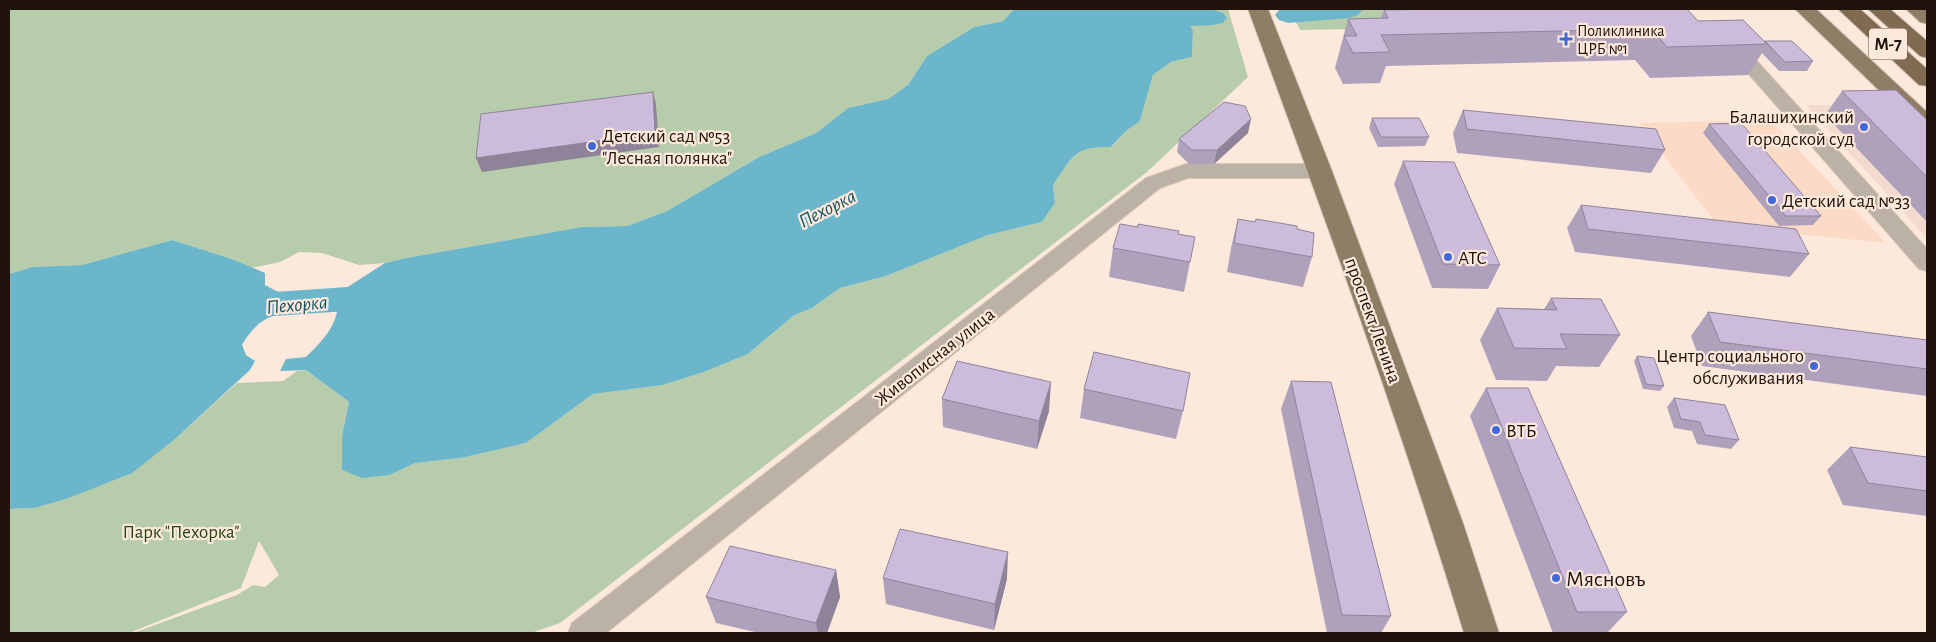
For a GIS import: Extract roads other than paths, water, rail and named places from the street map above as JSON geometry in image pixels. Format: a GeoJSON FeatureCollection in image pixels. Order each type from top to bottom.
{"type":"FeatureCollection","features":[{"type":"Feature","properties":{"kind":"highway","name":"М-7"},"geometry":{"type":"LineString","coordinates":[[1848,9],[1927,80]]}},
{"type":"Feature","properties":{"kind":"highway","name":"М-7"},"geometry":{"type":"LineString","coordinates":[[1878,9],[1927,52]]}},
{"type":"Feature","properties":{"kind":"main road","name":"проспект Ленина"},"geometry":{"type":"LineString","coordinates":[[1258,9],[1320,171],[1447,523],[1482,633]]}},
{"type":"Feature","properties":{"kind":"main road"},"geometry":{"type":"LineString","coordinates":[[1805,9],[1927,124]]}},
{"type":"Feature","properties":{"kind":"main road"},"geometry":{"type":"LineString","coordinates":[[1916,9],[1927,18]]}},
{"type":"Feature","properties":{"kind":"street"},"geometry":{"type":"LineString","coordinates":[[1720,32],[1927,262]]}},
{"type":"Feature","properties":{"kind":"street","name":"Живописная улица"},"geometry":{"type":"LineString","coordinates":[[583,633],[1154,183],[1186,171],[1320,171]]}},
{"type":"Feature","properties":{"kind":"water"},"geometry":{"type":"Polygon","coordinates":[[[1014,9],[1187,9],[1187,18],[1193,31],[1192,57],[1171,62],[1153,75],[1140,121],[1126,131],[1111,147],[1098,147],[1081,151],[1070,160],[1053,185],[1055,203],[1042,222],[988,235],[886,276],[840,288],[812,308],[793,316],[748,354],[704,372],[663,385],[593,394],[526,443],[461,458],[415,463],[390,475],[362,478],[342,470],[342,436],[349,402],[306,370],[280,371],[286,359],[306,357],[325,337],[335,319],[337,312],[334,310],[310,310],[320,291],[343,290],[385,263],[406,258],[582,227],[627,226],[667,211],[759,157],[816,133],[848,108],[888,99],[908,85],[927,56],[974,27],[1003,21],[1014,9]]]}},
{"type":"Feature","properties":{"kind":"water"},"geometry":{"type":"Polygon","coordinates":[[[172,240],[232,259],[265,273],[265,285],[280,293],[312,291],[300,310],[273,316],[253,329],[242,345],[246,355],[255,361],[250,370],[175,439],[132,473],[66,499],[35,508],[9,509],[9,274],[32,267],[82,265],[172,240]]]}},
{"type":"Feature","properties":{"kind":"waterway","name":"Пехорка"},"geometry":{"type":"LineString","coordinates":[[1288,15],[1349,10]]}},
{"type":"Feature","properties":{"kind":"waterway","name":"Пехорка"},"geometry":{"type":"LineString","coordinates":[[1141,24],[1166,18],[1214,18]]}},
{"type":"Feature","properties":{"kind":"waterway","name":"Пехорка"},"geometry":{"type":"LineString","coordinates":[[260,305],[362,298]]}},
{"type":"Feature","properties":{"kind":"place","name":"Поликлиника ЦРБ №1"},"geometry":{"type":"Point","coordinates":[1566,39]}},
{"type":"Feature","properties":{"kind":"place","name":"Балашихинский городской суд"},"geometry":{"type":"Point","coordinates":[1864,127]}},
{"type":"Feature","properties":{"kind":"place","name":"Детский сад №53 \"Лесная полянка\""},"geometry":{"type":"Point","coordinates":[592,146]}},
{"type":"Feature","properties":{"kind":"place","name":"Детский сад №33"},"geometry":{"type":"Point","coordinates":[1772,200]}},
{"type":"Feature","properties":{"kind":"place","name":"АТС"},"geometry":{"type":"Point","coordinates":[1448,257]}},
{"type":"Feature","properties":{"kind":"place","name":"Центр социального обслуживания"},"geometry":{"type":"Point","coordinates":[1814,366]}},
{"type":"Feature","properties":{"kind":"place","name":"ВТБ"},"geometry":{"type":"Point","coordinates":[1496,430]}},
{"type":"Feature","properties":{"kind":"place","name":"Мясновъ"},"geometry":{"type":"Point","coordinates":[1556,578]}},
{"type":"Feature","properties":{"kind":"park label","name":"Парк \"Пехорка\""},"geometry":{"type":"Point","coordinates":[181,531]}}]}
